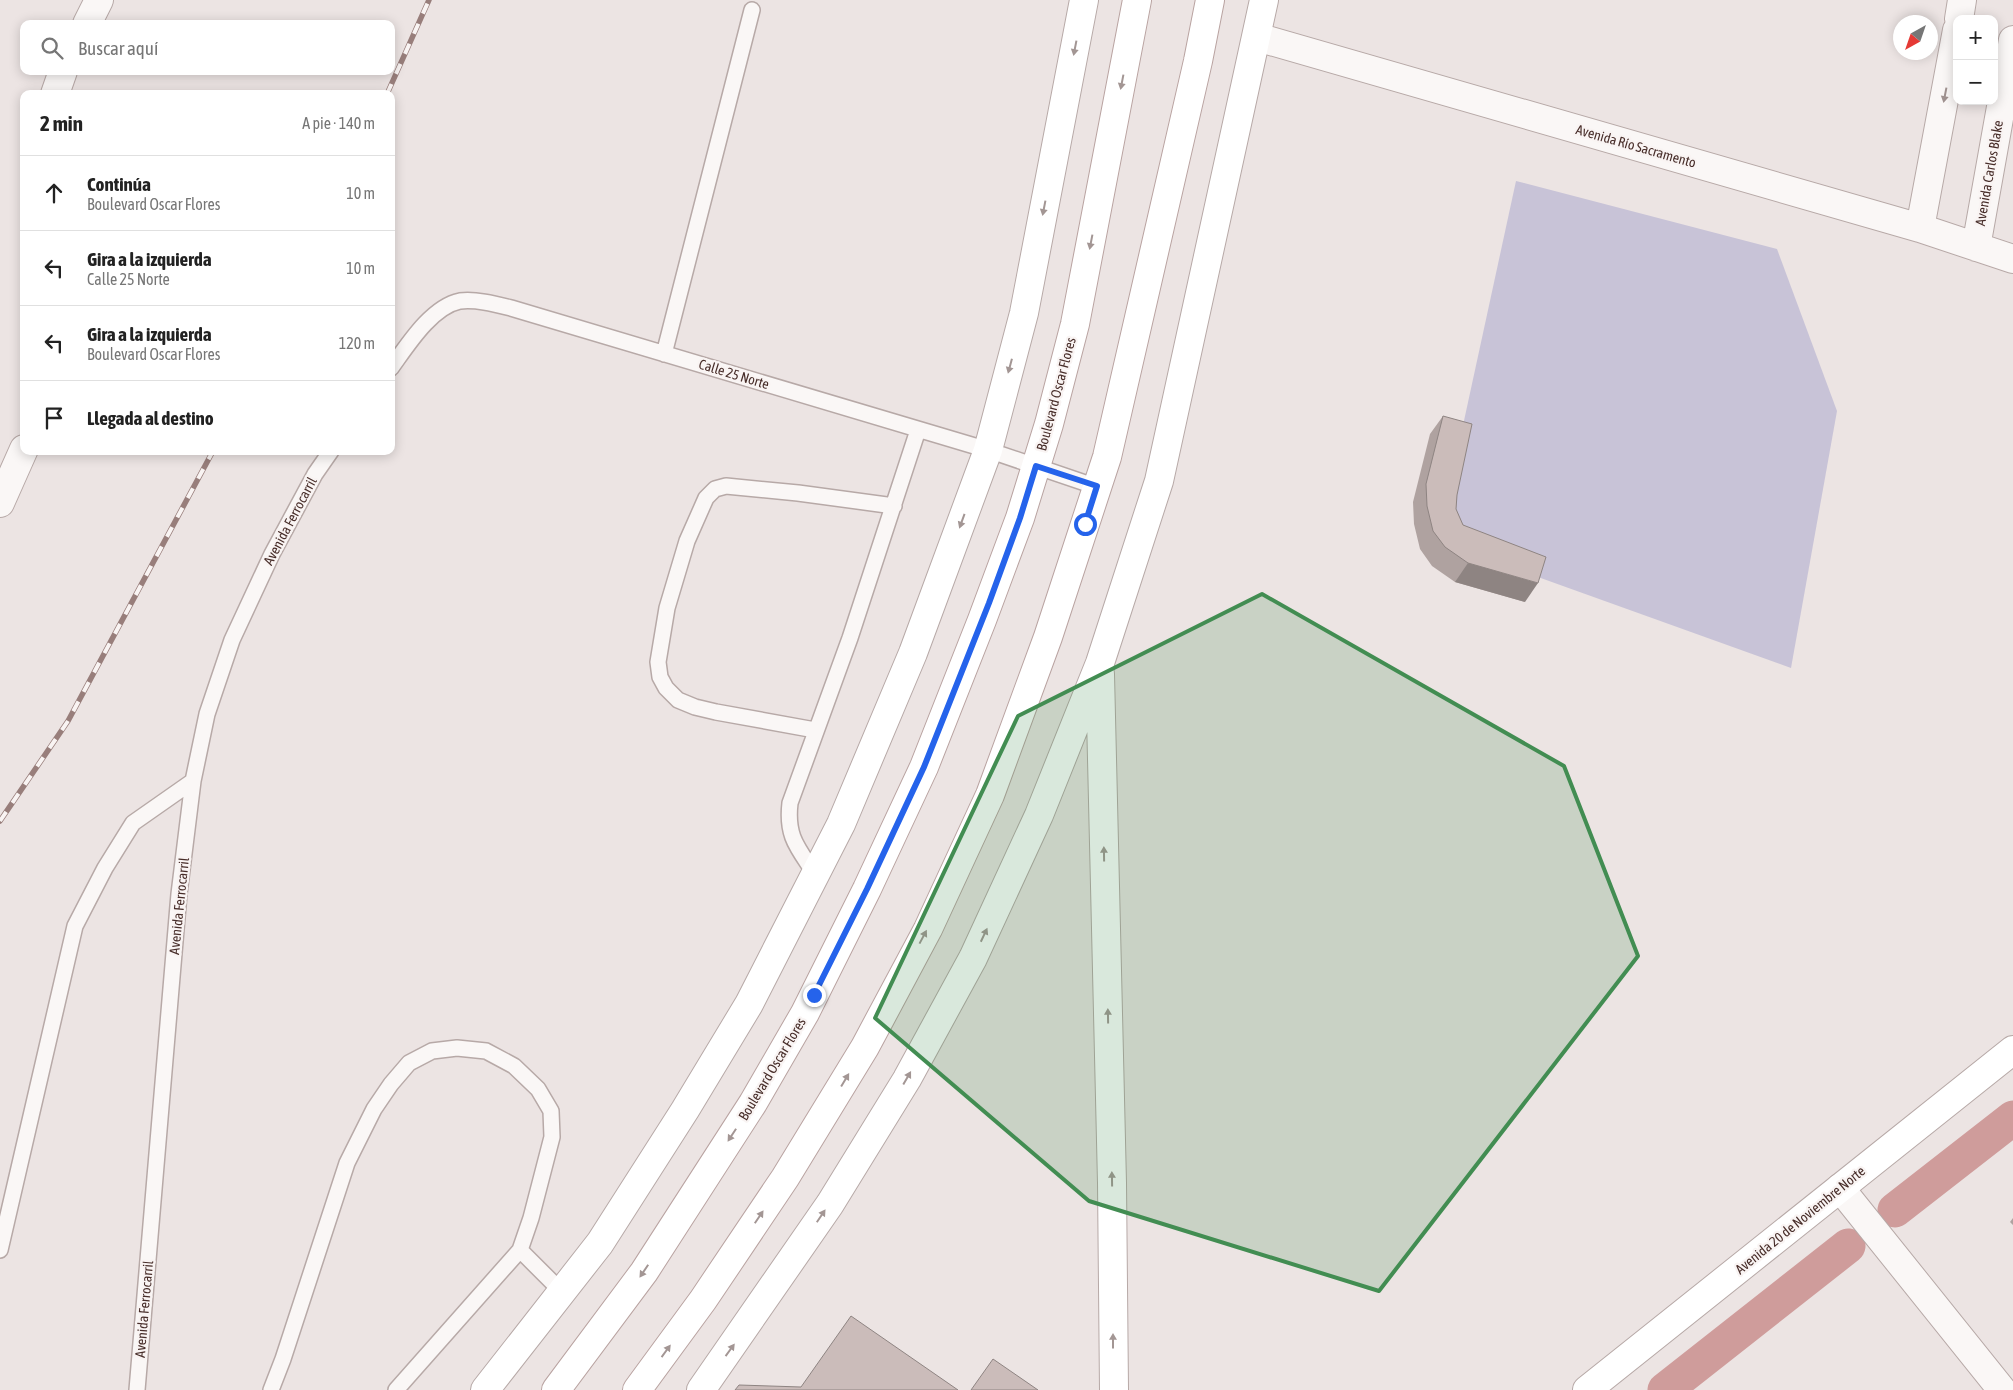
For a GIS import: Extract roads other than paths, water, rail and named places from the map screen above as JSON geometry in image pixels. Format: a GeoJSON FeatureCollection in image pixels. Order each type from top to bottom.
{"type":"FeatureCollection","features":[{"type":"Feature","properties":{"kind":"main road"},"geometry":{"type":"LineString","coordinates":[[485,1390],[600,1243],[690,1102],[749,1004],[841,824],[913,653],[988,450],[1024,313],[1084,0]]}},
{"type":"Feature","properties":{"kind":"main road","name":"Boulevard Oscar Flores"},"geometry":{"type":"LineString","coordinates":[[556,1390],[576,1366],[644,1272],[753,1103],[805,1013],[867,889],[924,767],[986,611],[1020,518],[1036,466],[1075,324],[1137,0]]}},
{"type":"Feature","properties":{"kind":"main road"},"geometry":{"type":"LineString","coordinates":[[637,1390],[703,1300],[785,1178],[865,1048],[928,929],[990,795],[1048,637],[1107,457],[1210,0]]}},
{"type":"Feature","properties":{"kind":"main road"},"geometry":{"type":"LineString","coordinates":[[701,1390],[830,1204],[907,1079],[964,975],[1039,815],[1100,663],[1159,481],[1264,0]]}},
{"type":"Feature","properties":{"kind":"main road"},"geometry":{"type":"LineString","coordinates":[[1100,663],[1112,1183],[1114,1390]]}},
{"type":"Feature","properties":{"kind":"main road","name":"Avenida 20 de Noviembre Norte"},"geometry":{"type":"LineString","coordinates":[[1587,1390],[2013,1050]]}},
{"type":"Feature","properties":{"kind":"street"},"geometry":{"type":"LineString","coordinates":[[89,20],[99,0]]}},
{"type":"Feature","properties":{"kind":"street"},"geometry":{"type":"LineString","coordinates":[[1960,15],[1962,0]]}},
{"type":"Feature","properties":{"kind":"street","name":"Avenida Río Sacramento"},"geometry":{"type":"LineString","coordinates":[[1257,37],[1920,228],[2013,259]]}},
{"type":"Feature","properties":{"kind":"street","name":"Avenida Carlos Blake"},"geometry":{"type":"LineString","coordinates":[[1976,247],[2013,40]]}},
{"type":"Feature","properties":{"kind":"street"},"geometry":{"type":"LineString","coordinates":[[1920,228],[1953,51]]}},
{"type":"Feature","properties":{"kind":"street"},"geometry":{"type":"LineString","coordinates":[[56,90],[62,75]]}},
{"type":"Feature","properties":{"kind":"street"},"geometry":{"type":"LineString","coordinates":[[0,503],[21,455]]}},
{"type":"Feature","properties":{"kind":"street"},"geometry":{"type":"LineString","coordinates":[[1840,1188],[2002,1390]]}},
{"type":"Feature","properties":{"kind":"lane"},"geometry":{"type":"LineString","coordinates":[[664,354],[752,10]]}},
{"type":"Feature","properties":{"kind":"lane","name":"Calle 25 Norte"},"geometry":{"type":"LineString","coordinates":[[395,364],[419,329],[439,312],[459,302],[482,302],[510,308],[988,450],[1097,486]]}},
{"type":"Feature","properties":{"kind":"lane"},"geometry":{"type":"LineString","coordinates":[[815,874],[791,834],[788,820],[790,803],[850,638],[918,430]]}},
{"type":"Feature","properties":{"kind":"lane","name":"Avenida Ferrocarril"},"geometry":{"type":"LineString","coordinates":[[137,1390],[179,894],[192,781],[206,714],[232,640],[272,554],[315,474],[328,455]]}},
{"type":"Feature","properties":{"kind":"lane"},"geometry":{"type":"LineString","coordinates":[[815,730],[695,707],[678,700],[666,688],[660,677],[658,662],[667,608],[684,550],[697,515],[706,498],[715,489],[726,486],[798,493],[894,506]]}},
{"type":"Feature","properties":{"kind":"lane"},"geometry":{"type":"LineString","coordinates":[[0,1250],[75,926],[105,868],[134,823],[192,781]]}},
{"type":"Feature","properties":{"kind":"lane"},"geometry":{"type":"LineString","coordinates":[[271,1390],[347,1163],[374,1109],[391,1084],[409,1063],[432,1051],[457,1048],[486,1051],[514,1066],[538,1090],[551,1110],[552,1137],[531,1218],[520,1250],[396,1390]]}},
{"type":"Feature","properties":{"kind":"lane"},"geometry":{"type":"LineString","coordinates":[[520,1250],[562,1292]]}},
{"type":"Feature","properties":{"kind":"waterway"},"geometry":{"type":"LineString","coordinates":[[1895,1210],[2013,1118]]}},
{"type":"Feature","properties":{"kind":"waterway"},"geometry":{"type":"LineString","coordinates":[[1665,1390],[1848,1246]]}},
{"type":"Feature","properties":{"kind":"railway"},"geometry":{"type":"LineString","coordinates":[[389,90],[429,0]]}},
{"type":"Feature","properties":{"kind":"railway"},"geometry":{"type":"LineString","coordinates":[[0,821],[68,721],[211,455]]}}]}
